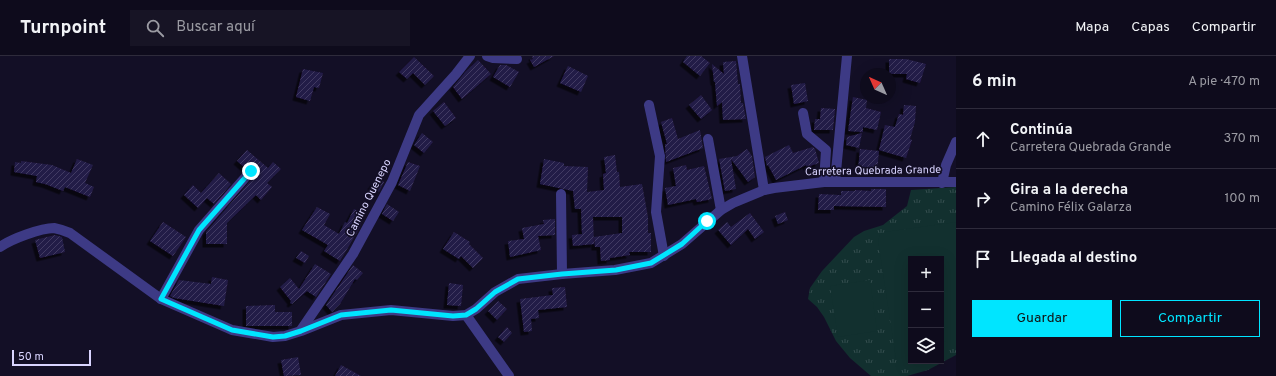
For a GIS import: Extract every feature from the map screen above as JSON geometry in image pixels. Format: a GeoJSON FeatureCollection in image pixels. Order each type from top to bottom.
{"type":"FeatureCollection","features":[{"type":"Feature","properties":{"kind":"street","name":"Camino Quenepo"},"geometry":{"type":"LineString","coordinates":[[301,331],[357,248],[392,182],[419,115],[470,56]]}},
{"type":"Feature","properties":{"kind":"street"},"geometry":{"type":"LineString","coordinates":[[487,56],[493,58],[517,59]]}},
{"type":"Feature","properties":{"kind":"street"},"geometry":{"type":"LineString","coordinates":[[742,56],[764,190]]}},
{"type":"Feature","properties":{"kind":"street"},"geometry":{"type":"LineString","coordinates":[[834,182],[847,56]]}},
{"type":"Feature","properties":{"kind":"street"},"geometry":{"type":"LineString","coordinates":[[649,105],[660,156],[656,212],[664,256]]}},
{"type":"Feature","properties":{"kind":"street"},"geometry":{"type":"LineString","coordinates":[[803,114],[807,134],[826,150],[824,182]]}},
{"type":"Feature","properties":{"kind":"street"},"geometry":{"type":"LineString","coordinates":[[708,139],[721,210]]}},
{"type":"Feature","properties":{"kind":"street"},"geometry":{"type":"LineString","coordinates":[[942,183],[946,165],[956,142]]}},
{"type":"Feature","properties":{"kind":"street"},"geometry":{"type":"LineString","coordinates":[[161,299],[199,230],[251,171]]}},
{"type":"Feature","properties":{"kind":"street","name":"Carretera Quebrada Grande"},"geometry":{"type":"LineString","coordinates":[[466,315],[476,309],[495,292],[518,279],[632,268],[651,263],[682,244],[721,210],[733,203],[764,190],[799,184],[824,182],[956,182]]}},
{"type":"Feature","properties":{"kind":"street"},"geometry":{"type":"LineString","coordinates":[[561,194],[562,274]]}},
{"type":"Feature","properties":{"kind":"street"},"geometry":{"type":"LineString","coordinates":[[0,247],[19,236],[54,228],[70,233],[161,299],[232,330],[273,337],[285,336],[301,331],[341,315],[391,310],[453,316],[466,315],[509,376]]}},
{"type":"Feature","properties":{"kind":"green space"},"geometry":{"type":"Polygon","coordinates":[[[956,187],[956,355],[944,361],[944,256],[908,256],[908,364],[939,364],[928,370],[907,376],[871,376],[850,358],[836,341],[824,317],[817,307],[808,299],[810,288],[822,271],[854,237],[864,231],[883,225],[907,206],[911,190],[956,187]]]}},
{"type":"Feature","properties":{"kind":"green space"},"geometry":{"type":"Polygon","coordinates":[[[956,222],[956,333],[944,342],[944,256],[908,256],[908,355],[896,359],[878,240],[880,235],[885,232],[956,222]]]}},
{"type":"Feature","properties":{"kind":"green space"},"geometry":{"type":"Polygon","coordinates":[[[870,280],[877,331],[838,337],[830,286],[870,280]]]}},
{"type":"Feature","properties":{"kind":"building"},"geometry":{"type":"Polygon","coordinates":[[[532,56],[554,56],[534,67],[530,60],[533,59],[532,56]]]}},
{"type":"Feature","properties":{"kind":"building"},"geometry":{"type":"Polygon","coordinates":[[[687,56],[701,56],[710,63],[700,76],[683,62],[687,56]]]}},
{"type":"Feature","properties":{"kind":"building"},"geometry":{"type":"Polygon","coordinates":[[[414,57],[434,76],[425,85],[413,73],[407,79],[399,72],[414,57]]]}},
{"type":"Feature","properties":{"kind":"building"},"geometry":{"type":"Polygon","coordinates":[[[889,59],[906,59],[926,64],[920,83],[906,79],[907,74],[896,74],[896,68],[889,68],[889,59]]]}},
{"type":"Feature","properties":{"kind":"building"},"geometry":{"type":"Polygon","coordinates":[[[478,60],[491,74],[462,99],[453,87],[466,71],[478,60]]]}},
{"type":"Feature","properties":{"kind":"building"},"geometry":{"type":"Polygon","coordinates":[[[736,61],[738,84],[740,84],[741,103],[743,103],[746,119],[723,120],[722,102],[717,106],[712,64],[724,74],[723,62],[736,61]]]}},
{"type":"Feature","properties":{"kind":"building"},"geometry":{"type":"Polygon","coordinates":[[[500,65],[506,65],[519,72],[510,87],[493,77],[500,65]]]}},
{"type":"Feature","properties":{"kind":"building"},"geometry":{"type":"Polygon","coordinates":[[[568,66],[588,76],[581,92],[560,83],[568,66]]]}},
{"type":"Feature","properties":{"kind":"building"},"geometry":{"type":"Polygon","coordinates":[[[303,69],[323,73],[319,88],[314,87],[310,101],[296,97],[303,69]]]}},
{"type":"Feature","properties":{"kind":"building"},"geometry":{"type":"Polygon","coordinates":[[[805,83],[808,101],[794,104],[791,85],[805,83]]]}},
{"type":"Feature","properties":{"kind":"building"},"geometry":{"type":"Polygon","coordinates":[[[701,95],[712,110],[701,119],[689,105],[701,95]]]}},
{"type":"Feature","properties":{"kind":"building"},"geometry":{"type":"Polygon","coordinates":[[[853,97],[860,98],[860,104],[866,104],[866,108],[881,112],[877,130],[863,127],[863,132],[848,131],[853,97]]]}},
{"type":"Feature","properties":{"kind":"building"},"geometry":{"type":"Polygon","coordinates":[[[444,102],[456,118],[445,126],[433,111],[444,102]]]}},
{"type":"Feature","properties":{"kind":"building"},"geometry":{"type":"Polygon","coordinates":[[[904,105],[916,106],[915,122],[910,139],[912,140],[906,158],[879,150],[885,125],[895,127],[899,114],[903,115],[904,105]]]}},
{"type":"Feature","properties":{"kind":"building"},"geometry":{"type":"Polygon","coordinates":[[[821,108],[835,109],[833,130],[814,130],[815,119],[820,119],[821,108]]]}},
{"type":"Feature","properties":{"kind":"building"},"geometry":{"type":"Polygon","coordinates":[[[672,118],[678,139],[700,130],[703,148],[666,162],[665,144],[667,144],[661,122],[672,118]]]}},
{"type":"Feature","properties":{"kind":"building"},"geometry":{"type":"Polygon","coordinates":[[[422,133],[433,142],[424,153],[414,145],[422,133]]]}},
{"type":"Feature","properties":{"kind":"building"},"geometry":{"type":"Polygon","coordinates":[[[862,133],[859,148],[846,145],[847,137],[862,133]]]}},
{"type":"Feature","properties":{"kind":"building"},"geometry":{"type":"Polygon","coordinates":[[[789,145],[793,153],[813,147],[819,163],[807,167],[806,165],[776,180],[768,165],[767,166],[765,157],[789,145]]]}},
{"type":"Feature","properties":{"kind":"building"},"geometry":{"type":"Polygon","coordinates":[[[747,149],[752,156],[755,177],[748,182],[731,159],[736,189],[725,191],[719,159],[737,156],[747,149]]]}},
{"type":"Feature","properties":{"kind":"building"},"geometry":{"type":"Polygon","coordinates":[[[860,149],[879,151],[877,172],[858,170],[860,149]]]}},
{"type":"Feature","properties":{"kind":"building"},"geometry":{"type":"Polygon","coordinates":[[[247,150],[268,168],[273,162],[281,169],[267,183],[272,187],[261,200],[256,195],[227,223],[227,244],[206,244],[206,232],[257,173],[255,166],[249,165],[245,168],[237,161],[247,150]]]}},
{"type":"Feature","properties":{"kind":"building"},"geometry":{"type":"Polygon","coordinates":[[[615,155],[617,172],[619,172],[620,187],[642,184],[648,217],[648,233],[651,233],[651,252],[629,252],[630,255],[601,261],[600,247],[595,247],[594,237],[622,233],[622,217],[593,217],[594,244],[573,246],[572,235],[582,234],[581,209],[575,209],[573,191],[540,184],[544,159],[564,163],[564,166],[588,167],[587,192],[604,190],[603,174],[606,173],[604,157],[615,155]]]}},
{"type":"Feature","properties":{"kind":"building"},"geometry":{"type":"Polygon","coordinates":[[[77,159],[93,165],[85,183],[94,187],[90,197],[65,187],[63,191],[36,182],[37,176],[14,172],[15,162],[21,163],[21,161],[52,165],[71,173],[77,159]]]}},
{"type":"Feature","properties":{"kind":"building"},"geometry":{"type":"Polygon","coordinates":[[[408,162],[420,166],[410,191],[398,185],[408,162]]]}},
{"type":"Feature","properties":{"kind":"building"},"geometry":{"type":"Polygon","coordinates":[[[686,165],[687,170],[704,166],[712,199],[697,202],[696,199],[668,205],[665,188],[676,186],[673,168],[686,165]]]}},
{"type":"Feature","properties":{"kind":"building"},"geometry":{"type":"Polygon","coordinates":[[[219,173],[231,184],[214,204],[207,198],[198,208],[184,195],[193,185],[201,193],[219,173]]]}},
{"type":"Feature","properties":{"kind":"building"},"geometry":{"type":"Polygon","coordinates":[[[378,177],[384,182],[379,192],[371,186],[378,177]]]}},
{"type":"Feature","properties":{"kind":"building"},"geometry":{"type":"Polygon","coordinates":[[[871,189],[886,189],[886,207],[834,206],[834,210],[818,210],[819,194],[841,195],[841,191],[871,191],[871,189]]]}},
{"type":"Feature","properties":{"kind":"building"},"geometry":{"type":"Polygon","coordinates":[[[387,204],[399,212],[393,221],[382,214],[387,204]]]}},
{"type":"Feature","properties":{"kind":"building"},"geometry":{"type":"Polygon","coordinates":[[[317,207],[330,214],[324,225],[339,234],[345,222],[347,223],[354,209],[365,214],[359,229],[340,261],[324,251],[328,245],[302,230],[317,207]]]}},
{"type":"Feature","properties":{"kind":"building"},"geometry":{"type":"Polygon","coordinates":[[[785,212],[788,220],[778,224],[775,216],[785,212]]]}},
{"type":"Feature","properties":{"kind":"building"},"geometry":{"type":"Polygon","coordinates":[[[750,213],[764,232],[755,239],[748,229],[731,245],[718,230],[727,222],[731,227],[750,213]]]}},
{"type":"Feature","properties":{"kind":"building"},"geometry":{"type":"Polygon","coordinates":[[[555,219],[555,235],[538,236],[541,250],[510,257],[508,241],[524,239],[522,228],[544,224],[543,220],[555,219]]]}},
{"type":"Feature","properties":{"kind":"building"},"geometry":{"type":"Polygon","coordinates":[[[163,222],[186,237],[173,256],[150,241],[163,222]]]}},
{"type":"Feature","properties":{"kind":"building"},"geometry":{"type":"Polygon","coordinates":[[[454,232],[470,242],[469,244],[483,258],[473,268],[461,256],[459,259],[443,249],[454,232]]]}},
{"type":"Feature","properties":{"kind":"building"},"geometry":{"type":"Polygon","coordinates":[[[55,235],[62,237],[65,252],[40,258],[35,240],[55,235]]]}},
{"type":"Feature","properties":{"kind":"building"},"geometry":{"type":"Polygon","coordinates":[[[301,251],[309,256],[305,263],[296,258],[301,251]]]}},
{"type":"Feature","properties":{"kind":"building"},"geometry":{"type":"Polygon","coordinates":[[[315,264],[331,274],[316,297],[307,291],[292,304],[290,303],[291,301],[280,287],[290,278],[299,289],[315,264]]]}},
{"type":"Feature","properties":{"kind":"building"},"geometry":{"type":"Polygon","coordinates":[[[353,265],[363,273],[357,280],[355,279],[340,304],[332,312],[326,305],[353,265]]]}},
{"type":"Feature","properties":{"kind":"building"},"geometry":{"type":"Polygon","coordinates":[[[212,277],[228,280],[224,306],[174,298],[170,296],[179,280],[211,284],[212,277]]]}},
{"type":"Feature","properties":{"kind":"building"},"geometry":{"type":"Polygon","coordinates":[[[449,283],[463,285],[461,306],[447,305],[449,283]]]}},
{"type":"Feature","properties":{"kind":"building"},"geometry":{"type":"Polygon","coordinates":[[[565,287],[567,307],[538,310],[539,318],[531,319],[532,331],[524,332],[520,299],[553,295],[552,288],[565,287]]]}},
{"type":"Feature","properties":{"kind":"building"},"geometry":{"type":"Polygon","coordinates":[[[498,301],[507,309],[497,320],[488,311],[498,301]]]}},
{"type":"Feature","properties":{"kind":"building"},"geometry":{"type":"Polygon","coordinates":[[[275,305],[275,312],[292,312],[292,326],[246,326],[246,306],[275,305]]]}},
{"type":"Feature","properties":{"kind":"building"},"geometry":{"type":"Polygon","coordinates":[[[507,327],[512,333],[504,342],[498,337],[507,327]]]}},
{"type":"Feature","properties":{"kind":"building"},"geometry":{"type":"Polygon","coordinates":[[[298,357],[301,375],[284,376],[281,360],[298,357]]]}},
{"type":"Feature","properties":{"kind":"building"},"geometry":{"type":"Polygon","coordinates":[[[341,365],[361,376],[335,376],[341,365]]]}},
{"type":"Feature","properties":{"kind":"route"},"geometry":{"type":"LineString","coordinates":[[251,171],[199,230],[161,299],[232,330],[273,337],[285,336],[301,331],[325,320],[341,315],[391,310],[453,316],[466,315],[476,309],[495,292],[518,279],[616,270],[651,263],[682,244],[707,221]]}}]}
